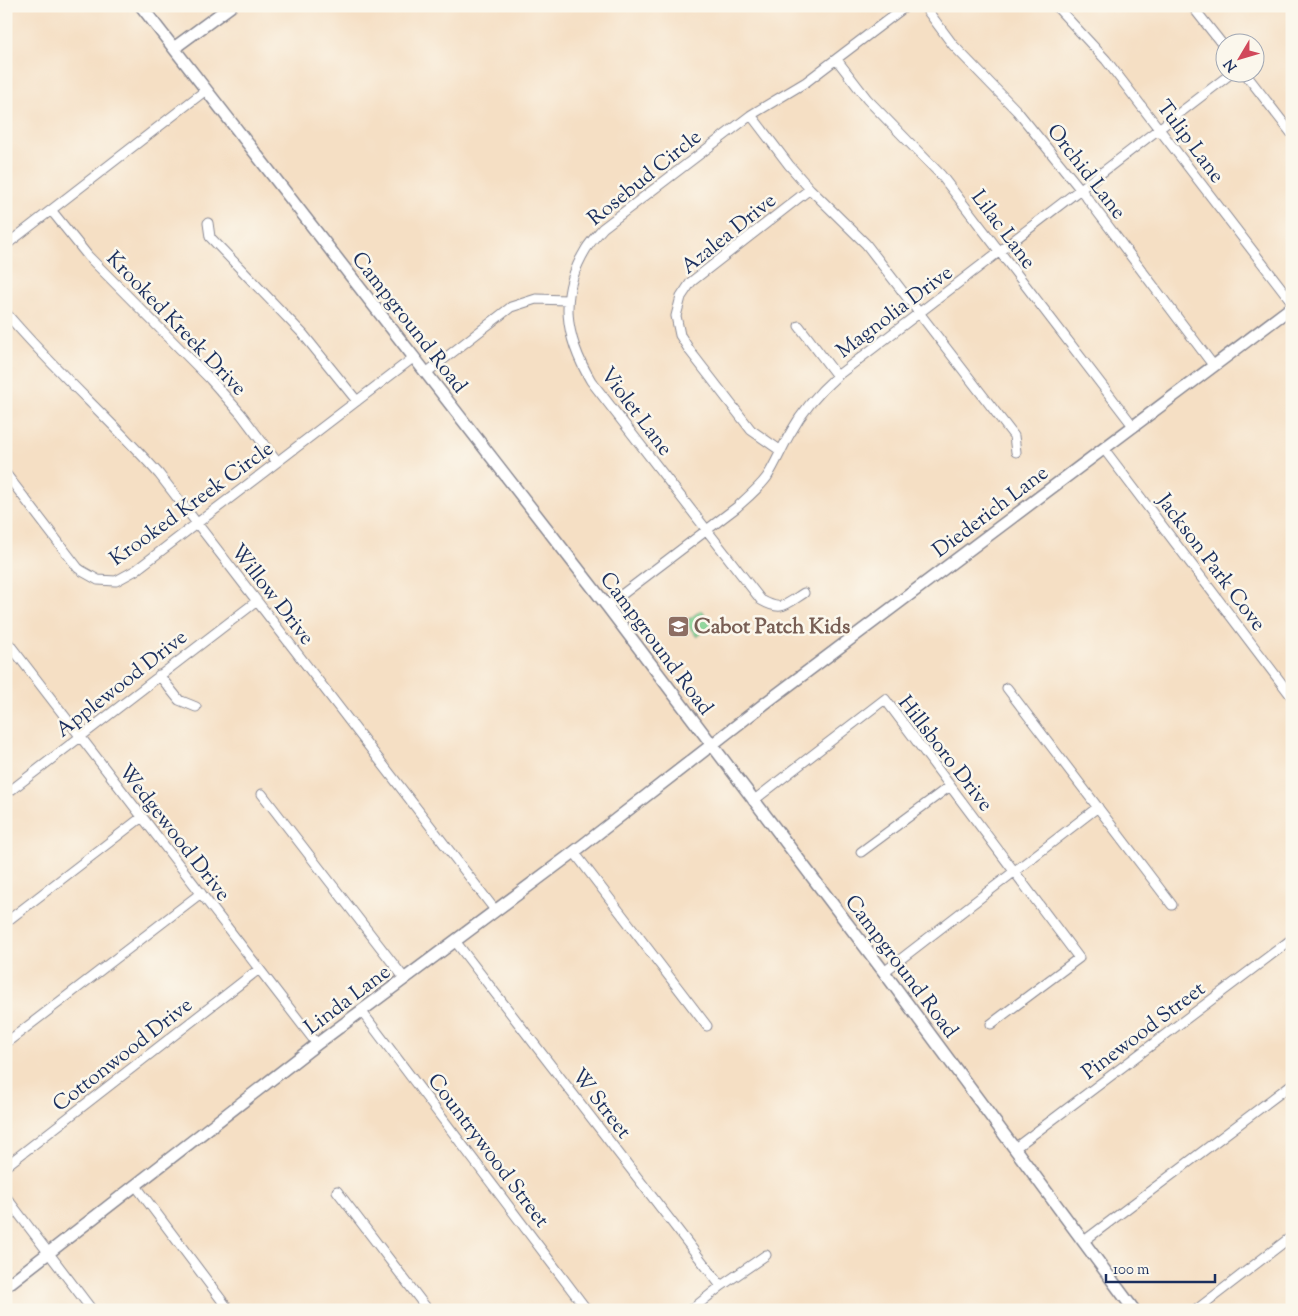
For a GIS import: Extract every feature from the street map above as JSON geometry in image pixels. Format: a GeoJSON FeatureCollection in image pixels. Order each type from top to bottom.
{"type":"FeatureCollection","features":[{"type":"Feature","properties":{"kind":"street","name":"Campground Road"},"geometry":{"type":"LineString","coordinates":[[141,6],[606,606],[884,972],[1134,1310]]}},
{"type":"Feature","properties":{"kind":"street"},"geometry":{"type":"LineString","coordinates":[[174,48],[231,6]]}},
{"type":"Feature","properties":{"kind":"street","name":"Rosebud Circle"},"geometry":{"type":"LineString","coordinates":[[568,300],[576,270],[586,248],[603,228],[751,116],[806,82],[837,60],[906,6]]}},
{"type":"Feature","properties":{"kind":"street","name":"Orchid Lane"},"geometry":{"type":"LineString","coordinates":[[924,6],[954,45],[1017,111],[1080,190],[1213,365]]}},
{"type":"Feature","properties":{"kind":"street","name":"Tulip Lane"},"geometry":{"type":"LineString","coordinates":[[1056,6],[1106,60],[1292,302]]}},
{"type":"Feature","properties":{"kind":"street"},"geometry":{"type":"LineString","coordinates":[[1192,6],[1216,36]]}},
{"type":"Feature","properties":{"kind":"street","name":"Lilac Lane"},"geometry":{"type":"LineString","coordinates":[[837,60],[867,99],[941,175],[1134,427]]}},
{"type":"Feature","properties":{"kind":"street","name":"Magnolia Drive"},"geometry":{"type":"LineString","coordinates":[[606,606],[737,507],[754,492],[767,476],[808,405],[837,376],[1220,82]]}},
{"type":"Feature","properties":{"kind":"street"},"geometry":{"type":"LineString","coordinates":[[1252,82],[1292,134]]}},
{"type":"Feature","properties":{"kind":"street"},"geometry":{"type":"LineString","coordinates":[[6,245],[206,90]]}},
{"type":"Feature","properties":{"kind":"street"},"geometry":{"type":"LineString","coordinates":[[751,116],[810,189],[866,244],[1014,436],[1016,452]]}},
{"type":"Feature","properties":{"kind":"street","name":"Azalea Drive"},"geometry":{"type":"LineString","coordinates":[[781,451],[751,430],[690,351],[680,335],[676,316],[681,298],[691,282],[810,189]]}},
{"type":"Feature","properties":{"kind":"street","name":"Krooked Kreek Drive"},"geometry":{"type":"LineString","coordinates":[[51,210],[88,256],[229,400],[277,462]]}},
{"type":"Feature","properties":{"kind":"street"},"geometry":{"type":"LineString","coordinates":[[208,223],[210,237],[302,334],[357,401]]}},
{"type":"Feature","properties":{"kind":"street"},"geometry":{"type":"LineString","coordinates":[[426,373],[511,307],[536,299],[568,300]]}},
{"type":"Feature","properties":{"kind":"street","name":"Violet Lane"},"geometry":{"type":"LineString","coordinates":[[568,300],[568,326],[572,344],[580,363],[591,381],[760,600],[773,606],[785,605],[804,593]]}},
{"type":"Feature","properties":{"kind":"street","name":"Diederich Lane"},"geometry":{"type":"LineString","coordinates":[[712,746],[768,701],[1292,307]]}},
{"type":"Feature","properties":{"kind":"street","name":"Willow Drive"},"geometry":{"type":"LineString","coordinates":[[6,314],[159,474],[495,910]]}},
{"type":"Feature","properties":{"kind":"street"},"geometry":{"type":"LineString","coordinates":[[799,326],[837,376]]}},
{"type":"Feature","properties":{"kind":"street","name":"Krooked Kreek Circle"},"geometry":{"type":"LineString","coordinates":[[6,474],[78,568],[98,580],[116,581],[136,570],[413,358]]}},
{"type":"Feature","properties":{"kind":"street","name":"Jackson Park Cove"},"geometry":{"type":"LineString","coordinates":[[1104,449],[1292,697]]}},
{"type":"Feature","properties":{"kind":"street","name":"Applewood Drive"},"geometry":{"type":"LineString","coordinates":[[6,794],[257,601]]}},
{"type":"Feature","properties":{"kind":"street","name":"Wedgewood Drive"},"geometry":{"type":"LineString","coordinates":[[6,640],[317,1044]]}},
{"type":"Feature","properties":{"kind":"street"},"geometry":{"type":"LineString","coordinates":[[159,675],[180,700],[196,707]]}},
{"type":"Feature","properties":{"kind":"street"},"geometry":{"type":"LineString","coordinates":[[1007,688],[1172,905]]}},
{"type":"Feature","properties":{"kind":"street","name":"Hillsboro Drive"},"geometry":{"type":"LineString","coordinates":[[753,800],[885,699],[1079,958],[991,1024]]}},
{"type":"Feature","properties":{"kind":"street","name":"Linda Lane"},"geometry":{"type":"LineString","coordinates":[[6,1286],[317,1044],[455,942],[712,746]]}},
{"type":"Feature","properties":{"kind":"street"},"geometry":{"type":"LineString","coordinates":[[861,852],[950,786]]}},
{"type":"Feature","properties":{"kind":"street"},"geometry":{"type":"LineString","coordinates":[[262,794],[405,979]]}},
{"type":"Feature","properties":{"kind":"street"},"geometry":{"type":"LineString","coordinates":[[884,972],[1098,807]]}},
{"type":"Feature","properties":{"kind":"street"},"geometry":{"type":"LineString","coordinates":[[6,922],[142,817]]}},
{"type":"Feature","properties":{"kind":"street"},"geometry":{"type":"LineString","coordinates":[[574,852],[707,1026]]}},
{"type":"Feature","properties":{"kind":"street"},"geometry":{"type":"LineString","coordinates":[[6,1043],[200,893]]}},
{"type":"Feature","properties":{"kind":"street","name":"Pinewood Street"},"geometry":{"type":"LineString","coordinates":[[1015,1148],[1292,939]]}},
{"type":"Feature","properties":{"kind":"street","name":"W Street"},"geometry":{"type":"LineString","coordinates":[[455,942],[721,1286]]}},
{"type":"Feature","properties":{"kind":"street","name":"Cottonwood Drive"},"geometry":{"type":"LineString","coordinates":[[6,1166],[259,969]]}},
{"type":"Feature","properties":{"kind":"street","name":"Countrywood Street"},"geometry":{"type":"LineString","coordinates":[[362,1012],[587,1310]]}},
{"type":"Feature","properties":{"kind":"street"},"geometry":{"type":"LineString","coordinates":[[1084,1241],[1292,1084]]}},
{"type":"Feature","properties":{"kind":"street"},"geometry":{"type":"LineString","coordinates":[[136,1186],[229,1310]]}},
{"type":"Feature","properties":{"kind":"street"},"geometry":{"type":"LineString","coordinates":[[337,1191],[428,1310]]}},
{"type":"Feature","properties":{"kind":"street"},"geometry":{"type":"LineString","coordinates":[[6,1197],[92,1310]]}},
{"type":"Feature","properties":{"kind":"street"},"geometry":{"type":"LineString","coordinates":[[1196,1310],[1292,1236]]}},
{"type":"Feature","properties":{"kind":"street"},"geometry":{"type":"LineString","coordinates":[[691,1310],[721,1286],[766,1255]]}},
{"type":"Feature","properties":{"kind":"green space"},"geometry":{"type":"Polygon","coordinates":[[[701,610],[713,625],[697,637],[685,622],[701,610]]]}},
{"type":"Feature","properties":{"kind":"place","name":"Cabot Patch Kids"},"geometry":{"type":"Point","coordinates":[678,626]}}]}
